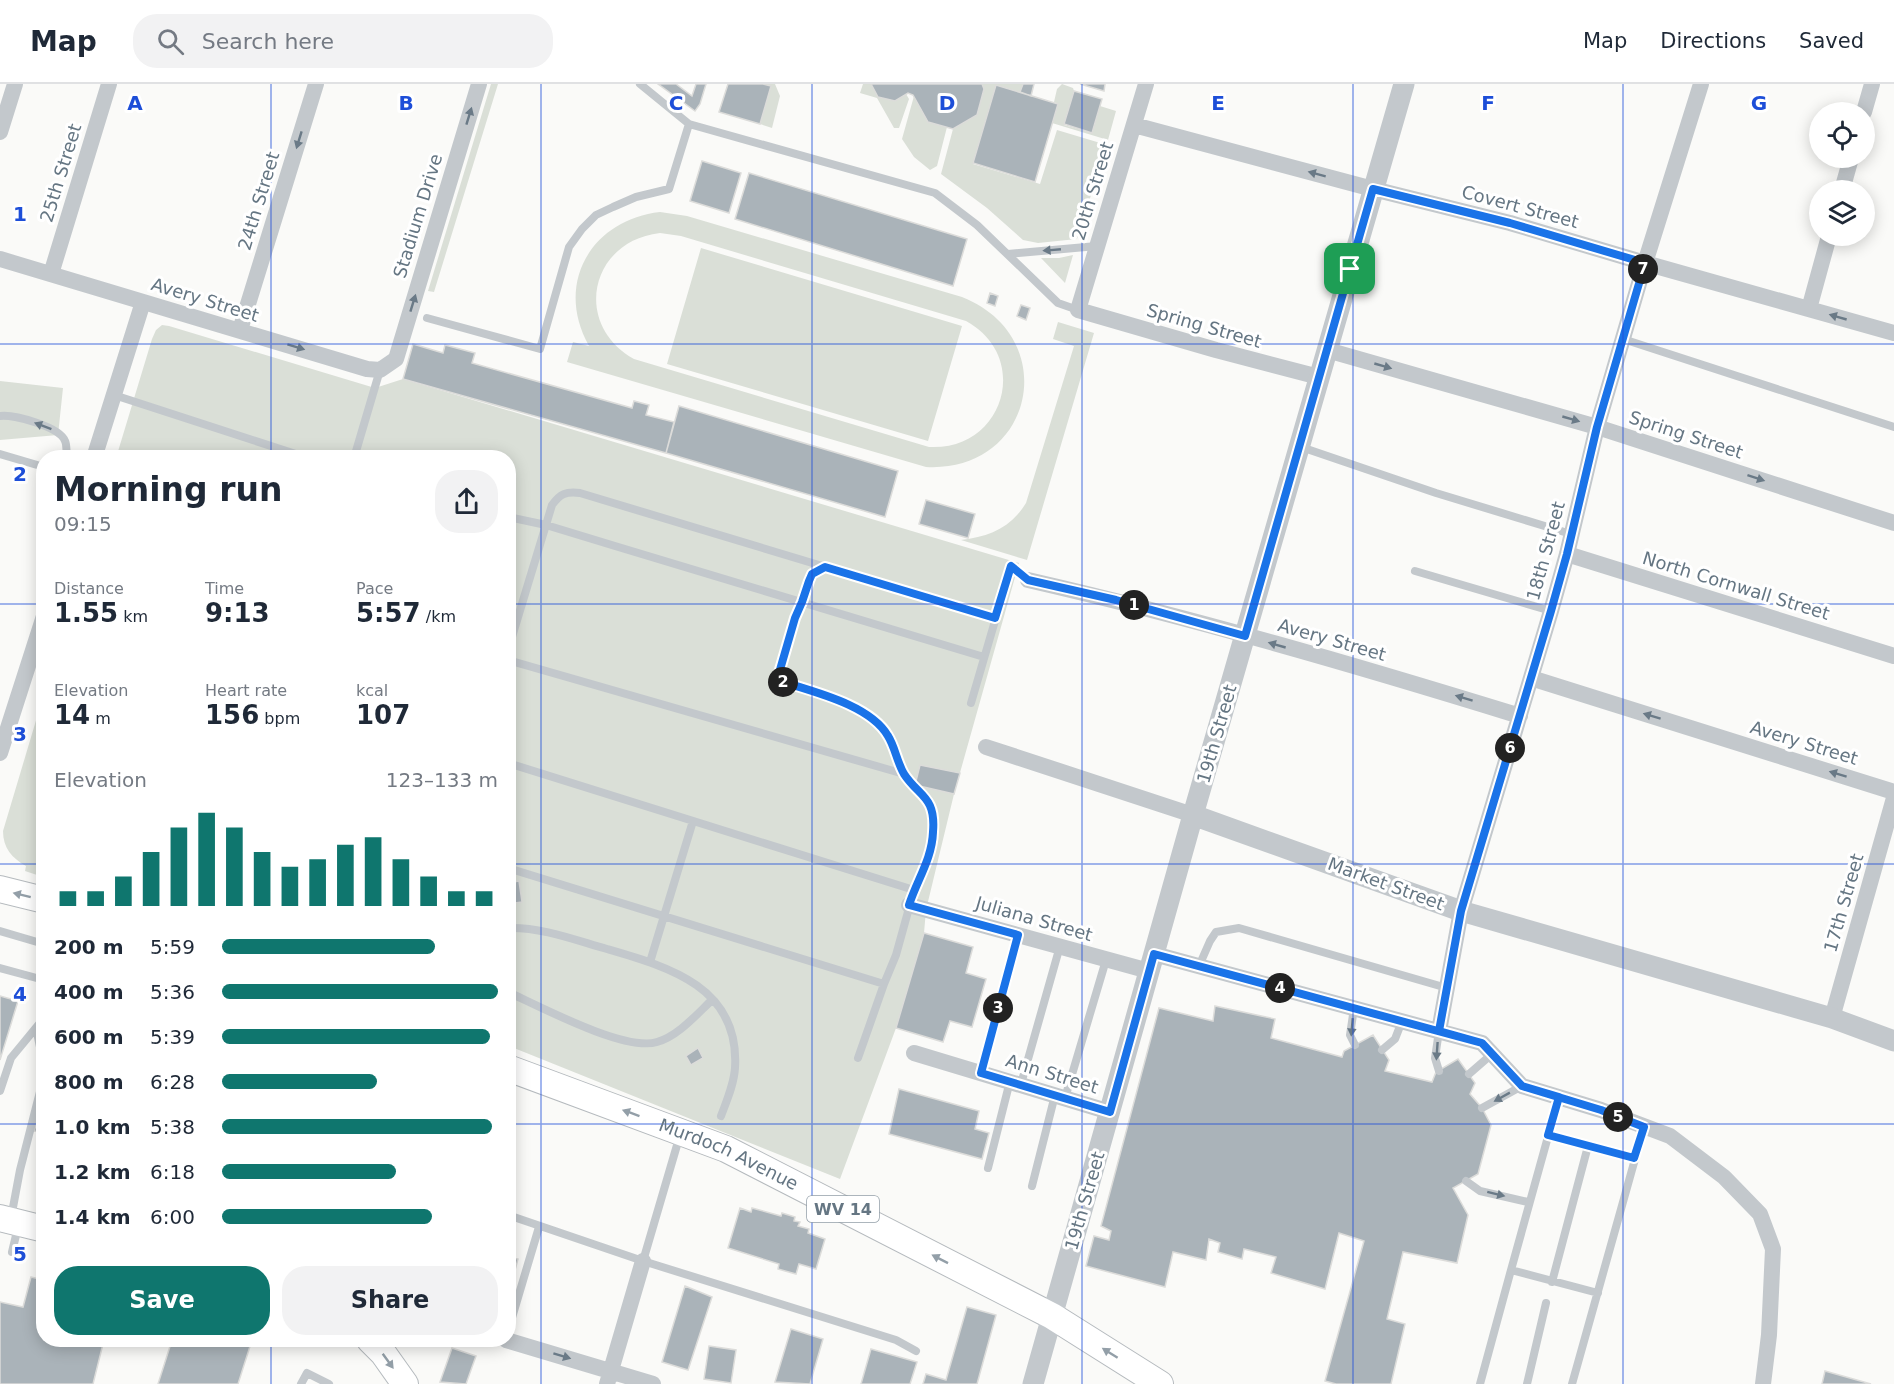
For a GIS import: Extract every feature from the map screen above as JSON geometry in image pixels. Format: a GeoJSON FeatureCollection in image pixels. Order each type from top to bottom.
{"type":"FeatureCollection","features":[{"type":"Feature","properties":{"kind":"main road"},"geometry":{"type":"LineString","coordinates":[[0,889],[36,898]]}},
{"type":"Feature","properties":{"kind":"main road","name":"Murdoch Avenue"},"geometry":{"type":"LineString","coordinates":[[516,1071],[726,1149],[1052,1316],[1160,1384]]}},
{"type":"Feature","properties":{"kind":"main road"},"geometry":{"type":"LineString","coordinates":[[6,1220],[36,1227]]}},
{"type":"Feature","properties":{"kind":"main road"},"geometry":{"type":"LineString","coordinates":[[377,1347],[405,1384]]}},
{"type":"Feature","properties":{"kind":"street"},"geometry":{"type":"LineString","coordinates":[[0,132],[15,84]]}},
{"type":"Feature","properties":{"kind":"street","name":"25th Street"},"geometry":{"type":"LineString","coordinates":[[51,274],[109,84]]}},
{"type":"Feature","properties":{"kind":"street","name":"24th Street"},"geometry":{"type":"LineString","coordinates":[[240,330],[316,84]]}},
{"type":"Feature","properties":{"kind":"street","name":"Stadium Drive"},"geometry":{"type":"LineString","coordinates":[[380,370],[396,359],[478,84]]}},
{"type":"Feature","properties":{"kind":"street","name":"20th Street"},"geometry":{"type":"LineString","coordinates":[[1078,309],[1146,84]]}},
{"type":"Feature","properties":{"kind":"street","name":"19th Street"},"geometry":{"type":"LineString","coordinates":[[1033,1384],[1193,815],[1404,84]]}},
{"type":"Feature","properties":{"kind":"street","name":"18th Street"},"geometry":{"type":"LineString","coordinates":[[1439,1031],[1461,911],[1551,611],[1597,427],[1701,84]]}},
{"type":"Feature","properties":{"kind":"street"},"geometry":{"type":"LineString","coordinates":[[1867,102],[1872,84]]}},
{"type":"Feature","properties":{"kind":"street","name":"Covert Street"},"geometry":{"type":"LineString","coordinates":[[1134,125],[1510,223],[1894,333]]}},
{"type":"Feature","properties":{"kind":"street"},"geometry":{"type":"LineString","coordinates":[[1809,309],[1826,246]]}},
{"type":"Feature","properties":{"kind":"street","name":"Avery Street"},"geometry":{"type":"LineString","coordinates":[[0,259],[367,369],[380,370]]}},
{"type":"Feature","properties":{"kind":"street"},"geometry":{"type":"LineString","coordinates":[[97,450],[143,302]]}},
{"type":"Feature","properties":{"kind":"street","name":"Spring Street"},"geometry":{"type":"LineString","coordinates":[[1078,309],[1216,351],[1319,377]]}},
{"type":"Feature","properties":{"kind":"street","name":"Spring Street"},"geometry":{"type":"LineString","coordinates":[[1327,350],[1597,427],[1894,523]]}},
{"type":"Feature","properties":{"kind":"street","name":"North Cornwall Street"},"geometry":{"type":"LineString","coordinates":[[1567,554],[1894,656]]}},
{"type":"Feature","properties":{"kind":"street","name":"Avery Street"},"geometry":{"type":"LineString","coordinates":[[1028,580],[1116,600],[1520,716]]}},
{"type":"Feature","properties":{"kind":"street"},"geometry":{"type":"LineString","coordinates":[[0,753],[36,641]]}},
{"type":"Feature","properties":{"kind":"street","name":"Avery Street"},"geometry":{"type":"LineString","coordinates":[[1531,678],[1894,792]]}},
{"type":"Feature","properties":{"kind":"street","name":"Market Street"},"geometry":{"type":"LineString","coordinates":[[986,747],[1193,815],[1461,911],[1832,1018],[1894,1041]]}},
{"type":"Feature","properties":{"kind":"street","name":"17th Street"},"geometry":{"type":"LineString","coordinates":[[1832,1018],[1894,798]]}},
{"type":"Feature","properties":{"kind":"street","name":"Juliana Street"},"geometry":{"type":"LineString","coordinates":[[912,897],[1018,935],[1106,960],[1199,966],[1482,1043],[1522,1086]]}},
{"type":"Feature","properties":{"kind":"street","name":"Ann Street"},"geometry":{"type":"LineString","coordinates":[[914,1053],[1110,1112]]}},
{"type":"Feature","properties":{"kind":"street"},"geometry":{"type":"LineString","coordinates":[[1522,1086],[1670,1136],[1715,1170],[1760,1214],[1773,1249],[1769,1335],[1763,1384]]}},
{"type":"Feature","properties":{"kind":"street"},"geometry":{"type":"LineString","coordinates":[[608,1378],[644,1261]]}},
{"type":"Feature","properties":{"kind":"street"},"geometry":{"type":"LineString","coordinates":[[516,1344],[608,1378],[653,1384]]}},
{"type":"Feature","properties":{"kind":"lane"},"geometry":{"type":"LineString","coordinates":[[640,84],[689,124],[935,193],[977,225],[1058,303],[1078,309]]}},
{"type":"Feature","properties":{"kind":"lane"},"geometry":{"type":"LineString","coordinates":[[427,318],[540,350],[569,247],[596,215],[636,197],[669,189],[689,124]]}},
{"type":"Feature","properties":{"kind":"lane"},"geometry":{"type":"LineString","coordinates":[[1008,254],[1097,246]]}},
{"type":"Feature","properties":{"kind":"lane"},"geometry":{"type":"LineString","coordinates":[[1623,339],[1894,428]]}},
{"type":"Feature","properties":{"kind":"lane"},"geometry":{"type":"LineString","coordinates":[[356,450],[380,370]]}},
{"type":"Feature","properties":{"kind":"lane"},"geometry":{"type":"LineString","coordinates":[[114,395],[283,450]]}},
{"type":"Feature","properties":{"kind":"lane"},"geometry":{"type":"LineString","coordinates":[[0,416],[8,415],[45,426],[60,434],[65,441],[66,450]]}},
{"type":"Feature","properties":{"kind":"lane"},"geometry":{"type":"LineString","coordinates":[[1299,446],[1436,493],[1571,534]]}},
{"type":"Feature","properties":{"kind":"lane"},"geometry":{"type":"LineString","coordinates":[[0,454],[36,464]]}},
{"type":"Feature","properties":{"kind":"lane"},"geometry":{"type":"LineString","coordinates":[[516,624],[552,505],[560,495],[568,491],[995,618]]}},
{"type":"Feature","properties":{"kind":"lane"},"geometry":{"type":"LineString","coordinates":[[516,519],[546,525],[984,657]]}},
{"type":"Feature","properties":{"kind":"lane"},"geometry":{"type":"LineString","coordinates":[[970,703],[1011,566],[1028,580]]}},
{"type":"Feature","properties":{"kind":"lane"},"geometry":{"type":"LineString","coordinates":[[825,567],[812,574],[795,618],[777,680],[866,713],[879,723],[889,736],[904,774],[928,799],[934,830],[931,850],[912,897],[896,955],[858,1058]]}},
{"type":"Feature","properties":{"kind":"lane"},"geometry":{"type":"LineString","coordinates":[[1415,571],[1551,611]]}},
{"type":"Feature","properties":{"kind":"lane"},"geometry":{"type":"LineString","coordinates":[[516,662],[904,774]]}},
{"type":"Feature","properties":{"kind":"lane"},"geometry":{"type":"LineString","coordinates":[[516,766],[693,821],[912,897]]}},
{"type":"Feature","properties":{"kind":"lane"},"geometry":{"type":"LineString","coordinates":[[650,962],[693,821]]}},
{"type":"Feature","properties":{"kind":"lane"},"geometry":{"type":"LineString","coordinates":[[516,870],[884,984]]}},
{"type":"Feature","properties":{"kind":"lane"},"geometry":{"type":"LineString","coordinates":[[516,928],[524,927],[555,934],[650,962],[673,971],[698,985],[712,1000],[729,1027],[735,1046],[732,1088],[722,1116]]}},
{"type":"Feature","properties":{"kind":"lane"},"geometry":{"type":"LineString","coordinates":[[1199,966],[1216,932],[1239,928],[1446,988]]}},
{"type":"Feature","properties":{"kind":"lane"},"geometry":{"type":"LineString","coordinates":[[0,931],[36,942]]}},
{"type":"Feature","properties":{"kind":"lane"},"geometry":{"type":"LineString","coordinates":[[981,1073],[1018,935]]}},
{"type":"Feature","properties":{"kind":"lane"},"geometry":{"type":"LineString","coordinates":[[988,1168],[1060,946]]}},
{"type":"Feature","properties":{"kind":"lane"},"geometry":{"type":"LineString","coordinates":[[1032,1186],[1106,960]]}},
{"type":"Feature","properties":{"kind":"lane"},"geometry":{"type":"LineString","coordinates":[[0,968],[36,978]]}},
{"type":"Feature","properties":{"kind":"lane"},"geometry":{"type":"LineString","coordinates":[[516,996],[585,1028],[643,1044],[656,1043],[681,1028],[712,1000]]}},
{"type":"Feature","properties":{"kind":"lane"},"geometry":{"type":"LineString","coordinates":[[1354,1008],[1350,1035],[1355,1045]]}},
{"type":"Feature","properties":{"kind":"lane"},"geometry":{"type":"LineString","coordinates":[[1382,1050],[1395,1039],[1402,1021]]}},
{"type":"Feature","properties":{"kind":"lane"},"geometry":{"type":"LineString","coordinates":[[0,1091],[11,1058],[36,1028]]}},
{"type":"Feature","properties":{"kind":"lane"},"geometry":{"type":"LineString","coordinates":[[1439,1031],[1435,1058],[1439,1071]]}},
{"type":"Feature","properties":{"kind":"lane"},"geometry":{"type":"LineString","coordinates":[[1469,1074],[1492,1053]]}},
{"type":"Feature","properties":{"kind":"lane"},"geometry":{"type":"LineString","coordinates":[[1482,1108],[1522,1086]]}},
{"type":"Feature","properties":{"kind":"lane"},"geometry":{"type":"LineString","coordinates":[[1480,1384],[1528,1202],[1559,1097]]}},
{"type":"Feature","properties":{"kind":"lane"},"geometry":{"type":"LineString","coordinates":[[12,1252],[6,1220],[36,1107]]}},
{"type":"Feature","properties":{"kind":"lane"},"geometry":{"type":"LineString","coordinates":[[1572,1384],[1644,1127]]}},
{"type":"Feature","properties":{"kind":"lane"},"geometry":{"type":"LineString","coordinates":[[644,1261],[681,1132]]}},
{"type":"Feature","properties":{"kind":"lane"},"geometry":{"type":"LineString","coordinates":[[1548,1135],[1634,1158]]}},
{"type":"Feature","properties":{"kind":"lane"},"geometry":{"type":"LineString","coordinates":[[1552,1281],[1588,1146]]}},
{"type":"Feature","properties":{"kind":"lane"},"geometry":{"type":"LineString","coordinates":[[1466,1180],[1480,1191],[1528,1202]]}},
{"type":"Feature","properties":{"kind":"lane"},"geometry":{"type":"LineString","coordinates":[[516,1218],[896,1340],[915,1351]]}},
{"type":"Feature","properties":{"kind":"lane"},"geometry":{"type":"LineString","coordinates":[[516,1303],[539,1227]]}},
{"type":"Feature","properties":{"kind":"lane"},"geometry":{"type":"LineString","coordinates":[[1511,1270],[1599,1293]]}},
{"type":"Feature","properties":{"kind":"lane"},"geometry":{"type":"LineString","coordinates":[[1527,1384],[1546,1303]]}},
{"type":"Feature","properties":{"kind":"lane"},"geometry":{"type":"LineString","coordinates":[[301,1384],[307,1373],[329,1384]]}},
{"type":"Feature","properties":{"kind":"shaded area"},"geometry":{"type":"Polygon","coordinates":[[[491,84],[498,84],[434,292],[428,291],[491,84]]]}},
{"type":"Feature","properties":{"kind":"shaded area"},"geometry":{"type":"Polygon","coordinates":[[[763,84],[775,84],[780,96],[772,128],[760,124],[771,87],[763,84]]]}},
{"type":"Feature","properties":{"kind":"shaded area"},"geometry":{"type":"Polygon","coordinates":[[[863,84],[871,84],[878,97],[895,101],[906,94],[909,99],[899,128],[894,128],[877,98],[860,93],[863,84]]]}},
{"type":"Feature","properties":{"kind":"shaded area"},"geometry":{"type":"Polygon","coordinates":[[[982,84],[1023,84],[1020,92],[996,85],[973,164],[1040,184],[1057,130],[1107,145],[1077,239],[1038,243],[1023,240],[987,208],[941,174],[953,129],[977,115],[984,89],[982,84]]]}},
{"type":"Feature","properties":{"kind":"shaded area"},"geometry":{"type":"Polygon","coordinates":[[[1062,84],[1073,88],[1074,91],[1064,125],[1092,133],[1100,106],[1116,111],[1108,140],[1052,123],[1058,104],[1054,102],[1057,89],[1062,84]]]}},
{"type":"Feature","properties":{"kind":"shaded area"},"geometry":{"type":"Polygon","coordinates":[[[914,96],[928,122],[947,127],[937,166],[930,170],[914,157],[902,139],[914,96]]]}},
{"type":"Feature","properties":{"kind":"shaded area"},"geometry":{"type":"Polygon","coordinates":[[[660,212],[687,216],[962,297],[994,316],[1014,341],[1023,370],[1022,399],[1011,426],[991,449],[963,463],[926,467],[567,362],[573,342],[589,346],[579,323],[576,300],[578,278],[586,259],[598,242],[615,228],[636,218],[660,212]],[[660,233],[636,239],[618,251],[605,267],[598,286],[597,306],[602,326],[614,344],[634,359],[929,447],[955,444],[976,434],[991,418],[1000,399],[1003,378],[999,356],[986,337],[966,321],[681,236],[660,233]]]}},
{"type":"Feature","properties":{"kind":"shaded area"},"geometry":{"type":"Polygon","coordinates":[[[701,248],[962,326],[928,441],[667,364],[701,248]]]}},
{"type":"Feature","properties":{"kind":"shaded area"},"geometry":{"type":"Polygon","coordinates":[[[1073,255],[1065,283],[1041,258],[1059,258],[1073,255]]]}},
{"type":"Feature","properties":{"kind":"shaded area"},"geometry":{"type":"Polygon","coordinates":[[[1058,322],[1094,333],[1027,560],[961,540],[998,530],[1013,519],[1026,503],[1074,346],[1053,339],[1058,322]]]}},
{"type":"Feature","properties":{"kind":"shaded area"},"geometry":{"type":"Polygon","coordinates":[[[162,325],[169,326],[375,388],[403,379],[1019,563],[954,794],[926,910],[924,933],[896,1028],[840,1179],[516,1049],[516,450],[118,450],[156,330],[162,325]]]}},
{"type":"Feature","properties":{"kind":"shaded area"},"geometry":{"type":"Polygon","coordinates":[[[0,381],[63,388],[58,435],[0,440],[0,381]]]}},
{"type":"Feature","properties":{"kind":"shaded area"},"geometry":{"type":"Polygon","coordinates":[[[36,720],[36,875],[25,871],[26,866],[16,860],[7,847],[3,831],[36,720]]]}},
{"type":"Feature","properties":{"kind":"building"},"geometry":{"type":"Polygon","coordinates":[[[658,84],[676,84],[692,96],[696,84],[706,84],[700,104],[695,111],[658,84]]]}},
{"type":"Feature","properties":{"kind":"building"},"geometry":{"type":"Polygon","coordinates":[[[728,84],[771,86],[760,124],[719,112],[728,84]]]}},
{"type":"Feature","properties":{"kind":"building"},"geometry":{"type":"Polygon","coordinates":[[[871,84],[982,84],[984,89],[977,115],[953,129],[928,122],[913,95],[908,93],[895,101],[878,97],[871,84]]]}},
{"type":"Feature","properties":{"kind":"building"},"geometry":{"type":"Polygon","coordinates":[[[1023,84],[1034,84],[1031,96],[1020,92],[1023,84]]]}},
{"type":"Feature","properties":{"kind":"building"},"geometry":{"type":"Polygon","coordinates":[[[1080,84],[1105,84],[1104,91],[1080,84]]]}},
{"type":"Feature","properties":{"kind":"building"},"geometry":{"type":"Polygon","coordinates":[[[996,85],[1058,104],[1035,182],[973,163],[996,85]]]}},
{"type":"Feature","properties":{"kind":"building"},"geometry":{"type":"Polygon","coordinates":[[[1074,91],[1102,99],[1092,133],[1064,124],[1074,91]]]}},
{"type":"Feature","properties":{"kind":"building"},"geometry":{"type":"Polygon","coordinates":[[[702,161],[741,173],[729,213],[690,201],[702,161]]]}},
{"type":"Feature","properties":{"kind":"building"},"geometry":{"type":"Polygon","coordinates":[[[749,173],[967,239],[953,286],[735,219],[749,173]]]}},
{"type":"Feature","properties":{"kind":"building"},"geometry":{"type":"Polygon","coordinates":[[[990,293],[998,296],[995,306],[987,303],[990,293]]]}},
{"type":"Feature","properties":{"kind":"building"},"geometry":{"type":"Polygon","coordinates":[[[1021,305],[1030,308],[1026,320],[1017,316],[1021,305]]]}},
{"type":"Feature","properties":{"kind":"building"},"geometry":{"type":"Polygon","coordinates":[[[413,344],[443,353],[445,345],[475,353],[472,363],[632,408],[634,401],[649,405],[646,415],[674,422],[666,453],[403,379],[413,344]]]}},
{"type":"Feature","properties":{"kind":"building"},"geometry":{"type":"Polygon","coordinates":[[[679,406],[898,471],[885,517],[666,453],[679,406]]]}},
{"type":"Feature","properties":{"kind":"building"},"geometry":{"type":"Polygon","coordinates":[[[926,500],[975,514],[968,538],[919,524],[926,500]]]}},
{"type":"Feature","properties":{"kind":"building"},"geometry":{"type":"Polygon","coordinates":[[[920,765],[960,773],[954,794],[915,785],[920,765]]]}},
{"type":"Feature","properties":{"kind":"building"},"geometry":{"type":"Polygon","coordinates":[[[519,881],[522,902],[516,903],[516,882],[519,881]]]}},
{"type":"Feature","properties":{"kind":"building"},"geometry":{"type":"Polygon","coordinates":[[[924,933],[973,947],[966,973],[986,979],[972,1027],[950,1021],[943,1042],[896,1028],[924,933]]]}},
{"type":"Feature","properties":{"kind":"building"},"geometry":{"type":"Polygon","coordinates":[[[0,996],[18,1001],[0,1060],[0,996]]]}},
{"type":"Feature","properties":{"kind":"building"},"geometry":{"type":"Polygon","coordinates":[[[1215,1006],[1275,1019],[1271,1038],[1342,1057],[1344,1051],[1373,1035],[1389,1060],[1385,1071],[1432,1082],[1436,1072],[1458,1059],[1475,1083],[1470,1094],[1482,1108],[1491,1125],[1478,1174],[1453,1188],[1468,1215],[1457,1263],[1403,1252],[1387,1319],[1405,1324],[1391,1384],[1336,1384],[1325,1381],[1364,1241],[1339,1233],[1325,1289],[1271,1273],[1276,1257],[1244,1249],[1242,1259],[1218,1252],[1220,1243],[1209,1239],[1206,1260],[1173,1252],[1165,1287],[1086,1266],[1094,1236],[1109,1240],[1111,1231],[1101,1226],[1159,1008],[1213,1021],[1215,1006]]]}},
{"type":"Feature","properties":{"kind":"building"},"geometry":{"type":"Polygon","coordinates":[[[698,1048],[703,1058],[691,1065],[686,1056],[698,1048]]]}},
{"type":"Feature","properties":{"kind":"building"},"geometry":{"type":"Polygon","coordinates":[[[899,1089],[979,1111],[975,1129],[989,1133],[982,1159],[889,1134],[899,1089]]]}},
{"type":"Feature","properties":{"kind":"building"},"geometry":{"type":"Polygon","coordinates":[[[740,1208],[751,1212],[752,1208],[781,1216],[782,1213],[795,1217],[794,1221],[800,1222],[798,1226],[809,1229],[808,1233],[825,1239],[816,1269],[799,1264],[796,1274],[778,1269],[779,1264],[728,1248],[740,1208]]]}},
{"type":"Feature","properties":{"kind":"building"},"geometry":{"type":"Polygon","coordinates":[[[31,1277],[36,1278],[36,1347],[102,1347],[93,1384],[0,1384],[0,1302],[23,1307],[31,1277]]]}},
{"type":"Feature","properties":{"kind":"building"},"geometry":{"type":"Polygon","coordinates":[[[685,1286],[712,1297],[688,1370],[662,1362],[685,1286]]]}},
{"type":"Feature","properties":{"kind":"building"},"geometry":{"type":"Polygon","coordinates":[[[967,1307],[996,1315],[977,1384],[923,1384],[926,1374],[946,1380],[967,1307]]]}},
{"type":"Feature","properties":{"kind":"building"},"geometry":{"type":"Polygon","coordinates":[[[791,1329],[823,1339],[810,1384],[775,1382],[791,1329]]]}},
{"type":"Feature","properties":{"kind":"building"},"geometry":{"type":"Polygon","coordinates":[[[709,1346],[736,1350],[731,1383],[704,1379],[709,1346]]]}},
{"type":"Feature","properties":{"kind":"building"},"geometry":{"type":"Polygon","coordinates":[[[170,1347],[250,1347],[238,1384],[158,1384],[170,1347]]]}},
{"type":"Feature","properties":{"kind":"building"},"geometry":{"type":"Polygon","coordinates":[[[452,1348],[476,1356],[466,1384],[440,1382],[452,1348]]]}},
{"type":"Feature","properties":{"kind":"building"},"geometry":{"type":"Polygon","coordinates":[[[871,1349],[917,1362],[910,1384],[861,1384],[871,1349]]]}},
{"type":"Feature","properties":{"kind":"building"},"geometry":{"type":"Polygon","coordinates":[[[1825,1371],[1871,1384],[1822,1384],[1825,1371]]]}},
{"type":"Feature","properties":{"kind":"route"},"geometry":{"type":"LineString","coordinates":[[1350,269],[1245,636],[1116,600],[1028,580],[1011,566],[995,618],[825,567],[812,574],[809,581],[795,618],[777,680],[851,706],[866,713],[879,723],[889,736],[904,774],[928,799],[934,830],[931,850],[909,905],[1018,935],[981,1073],[1110,1112],[1154,954],[1482,1043],[1522,1086],[1559,1097],[1548,1135],[1634,1158],[1644,1127],[1601,1110],[1559,1097],[1522,1086],[1492,1053],[1482,1043],[1439,1031],[1461,911],[1551,611],[1597,427],[1645,263],[1510,223],[1373,189],[1350,269]]}}]}
